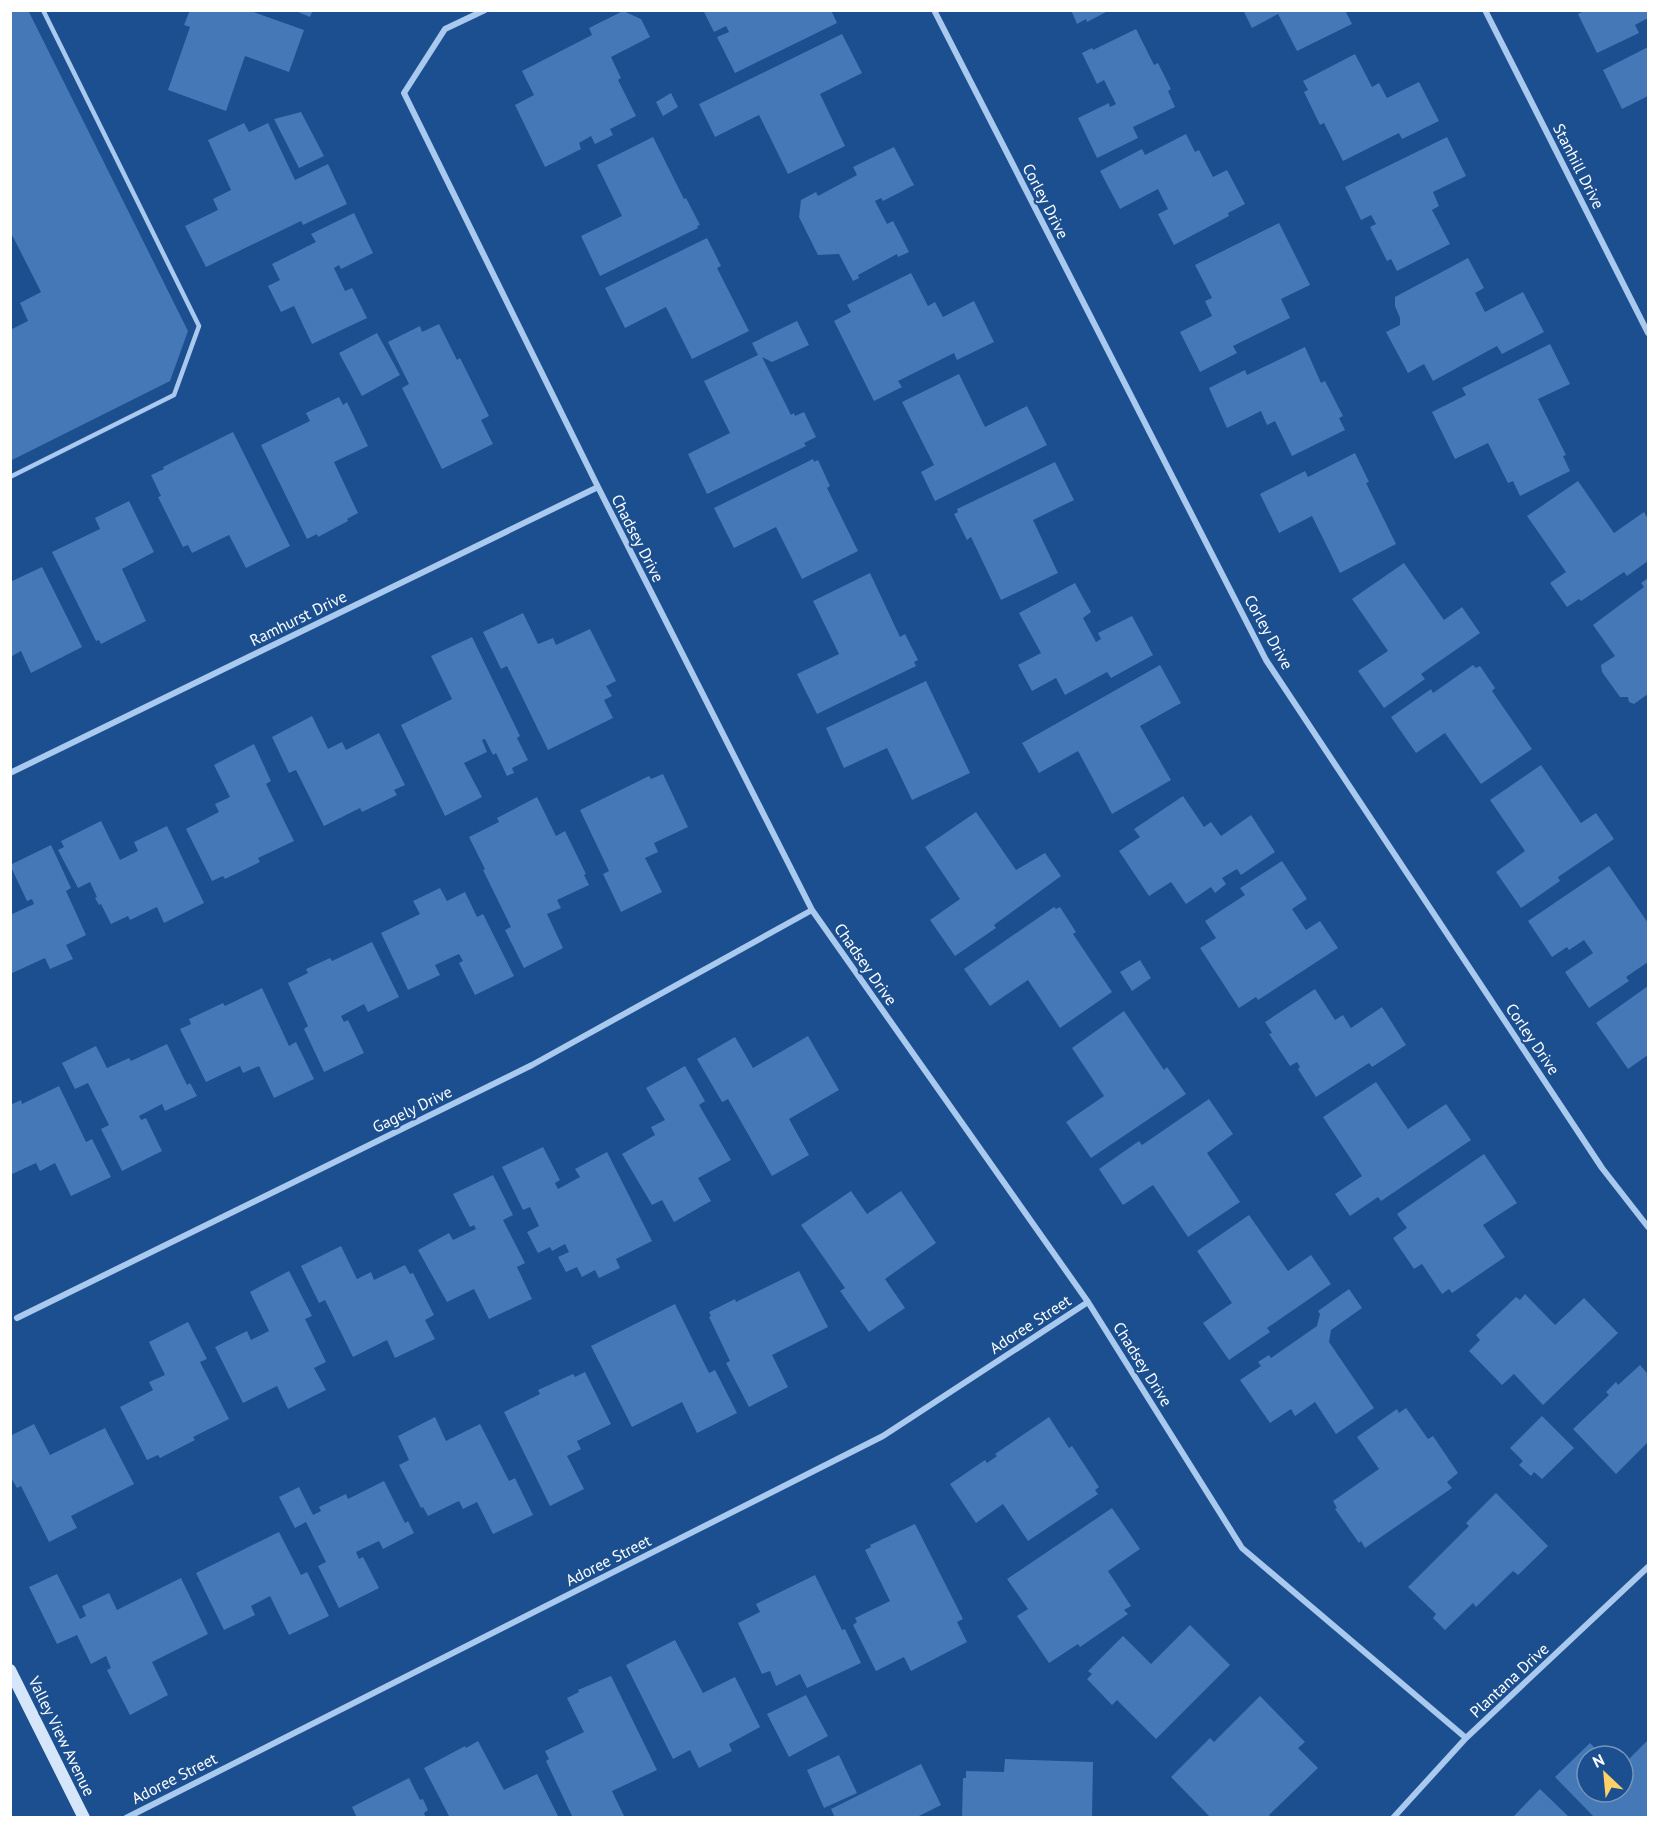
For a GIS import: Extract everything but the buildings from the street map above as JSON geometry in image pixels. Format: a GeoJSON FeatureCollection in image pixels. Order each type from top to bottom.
{"type":"FeatureCollection","features":[{"type":"Feature","properties":{"kind":"main road","name":"Valley View Avenue"},"geometry":{"type":"LineString","coordinates":[[10,1670],[84,1818]]}},
{"type":"Feature","properties":{"kind":"street","name":"Chadsey Drive"},"geometry":{"type":"LineString","coordinates":[[484,10],[445,29],[404,93],[598,487],[812,910],[1088,1302],[1242,1548],[1466,1738]]}},
{"type":"Feature","properties":{"kind":"street","name":"Corley Drive"},"geometry":{"type":"LineString","coordinates":[[934,10],[1266,660],[1602,1168],[1648,1227]]}},
{"type":"Feature","properties":{"kind":"street","name":"Stanhill Drive"},"geometry":{"type":"LineString","coordinates":[[1485,10],[1648,333]]}},
{"type":"Feature","properties":{"kind":"street","name":"Ramhurst Drive"},"geometry":{"type":"LineString","coordinates":[[10,773],[598,487]]}},
{"type":"Feature","properties":{"kind":"street","name":"Gagely Drive"},"geometry":{"type":"LineString","coordinates":[[17,1318],[532,1065],[812,910]]}},
{"type":"Feature","properties":{"kind":"street","name":"Adoree Street"},"geometry":{"type":"LineString","coordinates":[[126,1818],[883,1436],[1088,1302]]}},
{"type":"Feature","properties":{"kind":"street","name":"Plantana Drive"},"geometry":{"type":"LineString","coordinates":[[1393,1818],[1466,1738],[1648,1567]]}},
{"type":"Feature","properties":{"kind":"lane"},"geometry":{"type":"LineString","coordinates":[[10,477],[174,395],[199,326],[43,10]]}}]}
